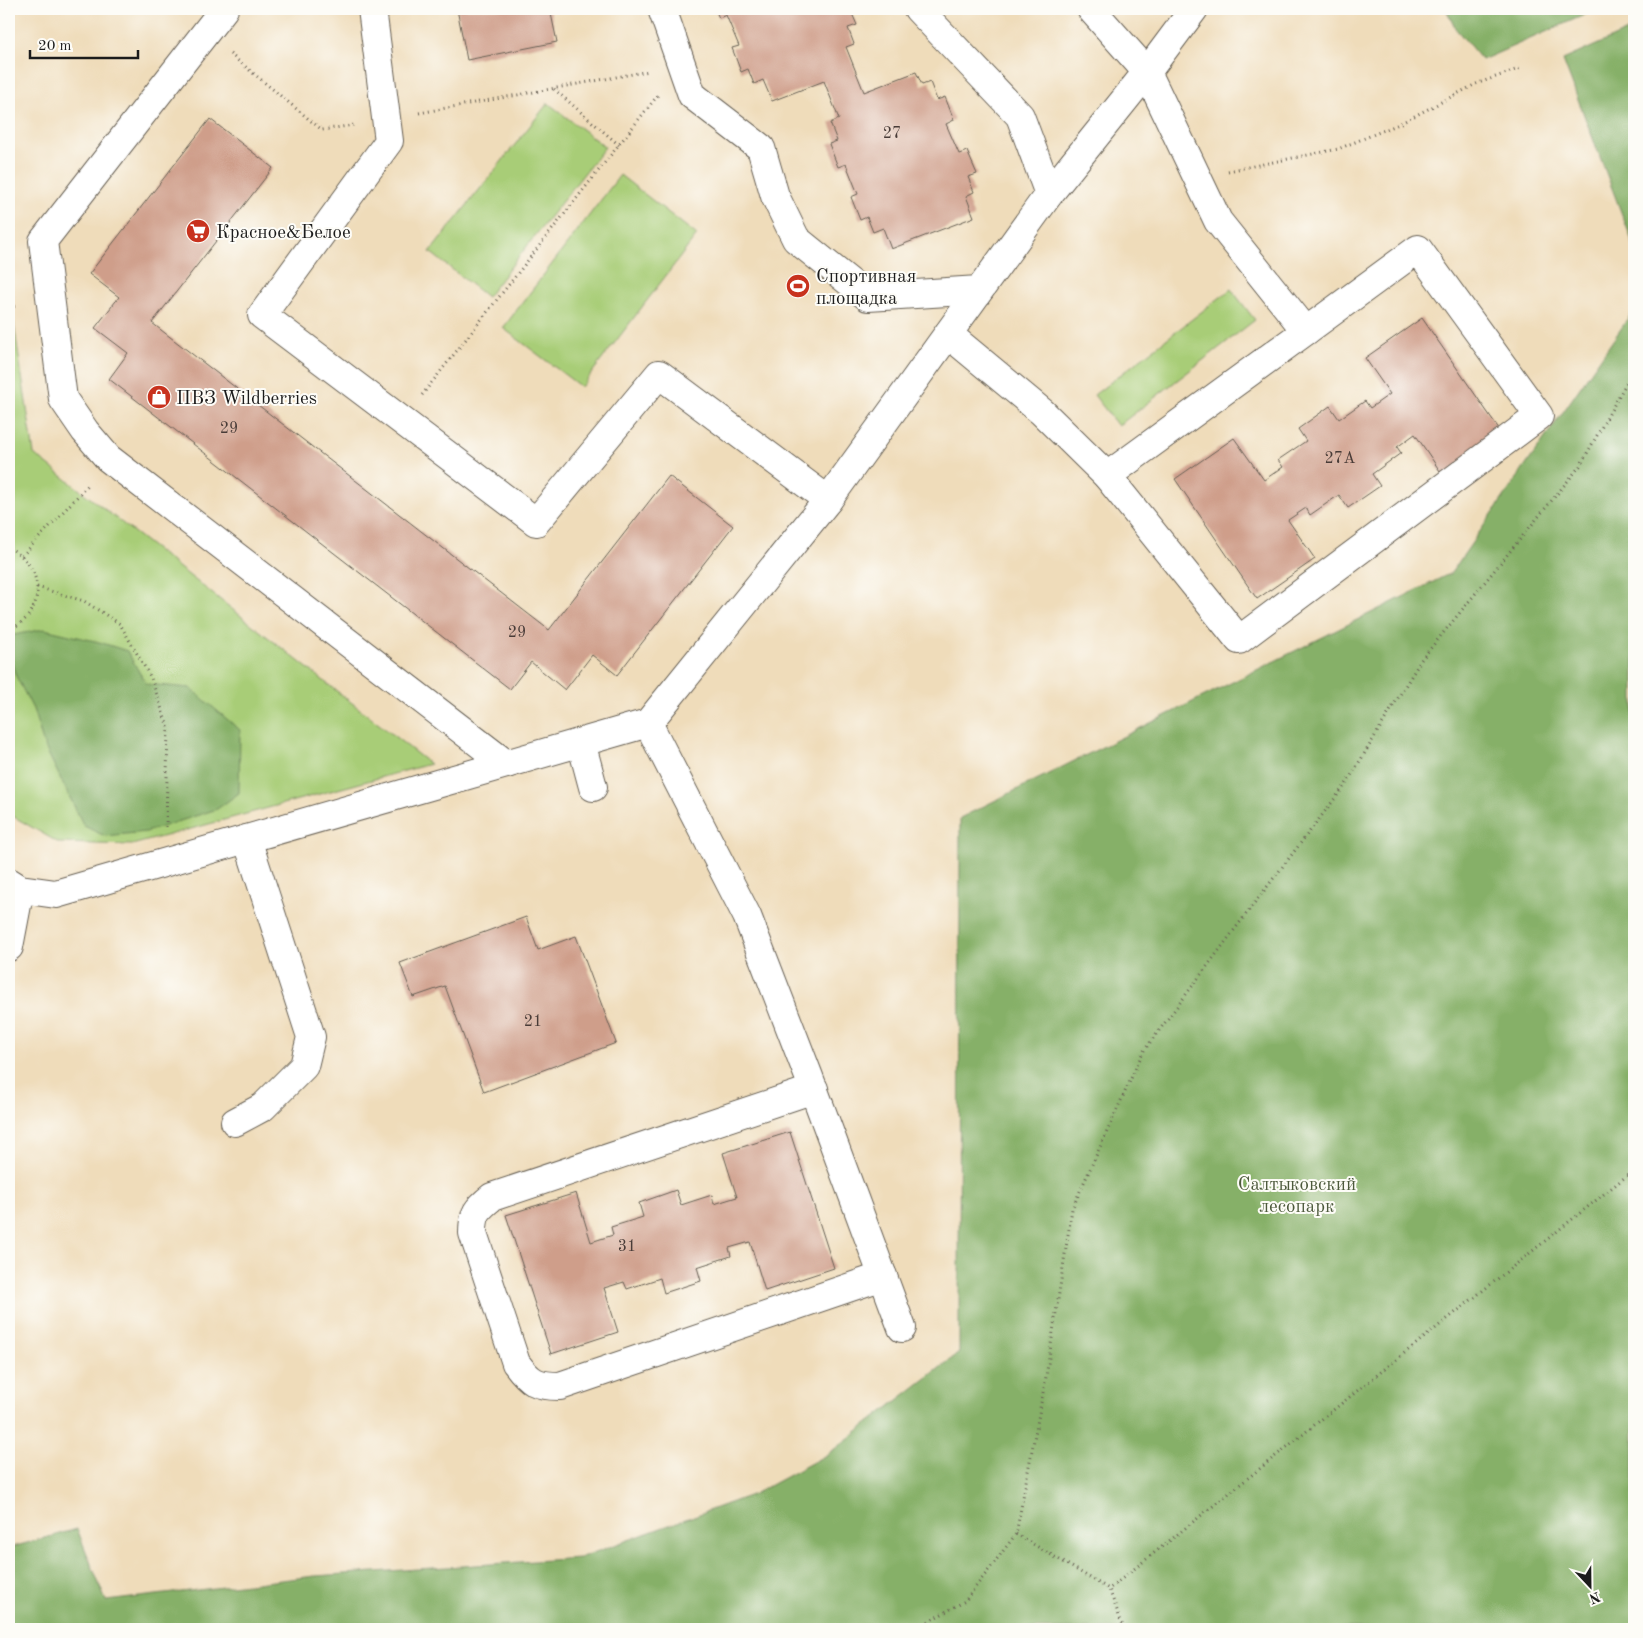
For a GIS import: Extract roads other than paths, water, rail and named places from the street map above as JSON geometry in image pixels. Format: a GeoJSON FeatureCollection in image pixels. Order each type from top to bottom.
{"type":"FeatureCollection","features":[{"type":"Feature","properties":{"kind":"lane"},"geometry":{"type":"LineString","coordinates":[[224,9],[44,241],[63,399],[84,431],[108,458],[506,764]]}},
{"type":"Feature","properties":{"kind":"lane"},"geometry":{"type":"LineString","coordinates":[[372,9],[388,141],[262,315],[536,522],[659,374],[828,500]]}},
{"type":"Feature","properties":{"kind":"lane"},"geometry":{"type":"LineString","coordinates":[[662,9],[692,95],[761,148],[775,196],[796,239],[868,297],[979,290]]}},
{"type":"Feature","properties":{"kind":"lane"},"geometry":{"type":"LineString","coordinates":[[918,9],[1020,116],[1049,194]]}},
{"type":"Feature","properties":{"kind":"lane"},"geometry":{"type":"LineString","coordinates":[[1091,9],[1147,72],[1218,221],[1306,331]]}},
{"type":"Feature","properties":{"kind":"lane"},"geometry":{"type":"LineString","coordinates":[[9,947],[14,886],[56,894],[648,723],[828,500],[1049,194],[1147,72],[1194,9]]}},
{"type":"Feature","properties":{"kind":"lane"},"geometry":{"type":"LineString","coordinates":[[948,334],[1042,412],[1107,476],[1240,640],[1539,416],[1418,249],[1107,476]]}},
{"type":"Feature","properties":{"kind":"lane"},"geometry":{"type":"LineString","coordinates":[[648,723],[747,916],[814,1089],[902,1328]]}},
{"type":"Feature","properties":{"kind":"lane"},"geometry":{"type":"LineString","coordinates":[[581,742],[593,787]]}},
{"type":"Feature","properties":{"kind":"lane"},"geometry":{"type":"LineString","coordinates":[[235,1122],[263,1107],[304,1066],[321,1034],[247,839]]}},
{"type":"Feature","properties":{"kind":"lane"},"geometry":{"type":"LineString","coordinates":[[814,1089],[492,1197],[480,1207],[473,1217],[474,1232],[516,1363],[526,1377],[535,1382],[543,1386],[560,1386],[883,1276]]}},
{"type":"Feature","properties":{"kind":"place","name":"Красное&Белое"},"geometry":{"type":"Point","coordinates":[198,231]}},
{"type":"Feature","properties":{"kind":"place","name":"Спортивная площадка"},"geometry":{"type":"Point","coordinates":[798,286]}},
{"type":"Feature","properties":{"kind":"place","name":"ПВЗ Wildberries"},"geometry":{"type":"Point","coordinates":[159,397]}},
{"type":"Feature","properties":{"kind":"park label","name":"Салтыковский лесопарк"},"geometry":{"type":"Point","coordinates":[1297,1194]}}]}
